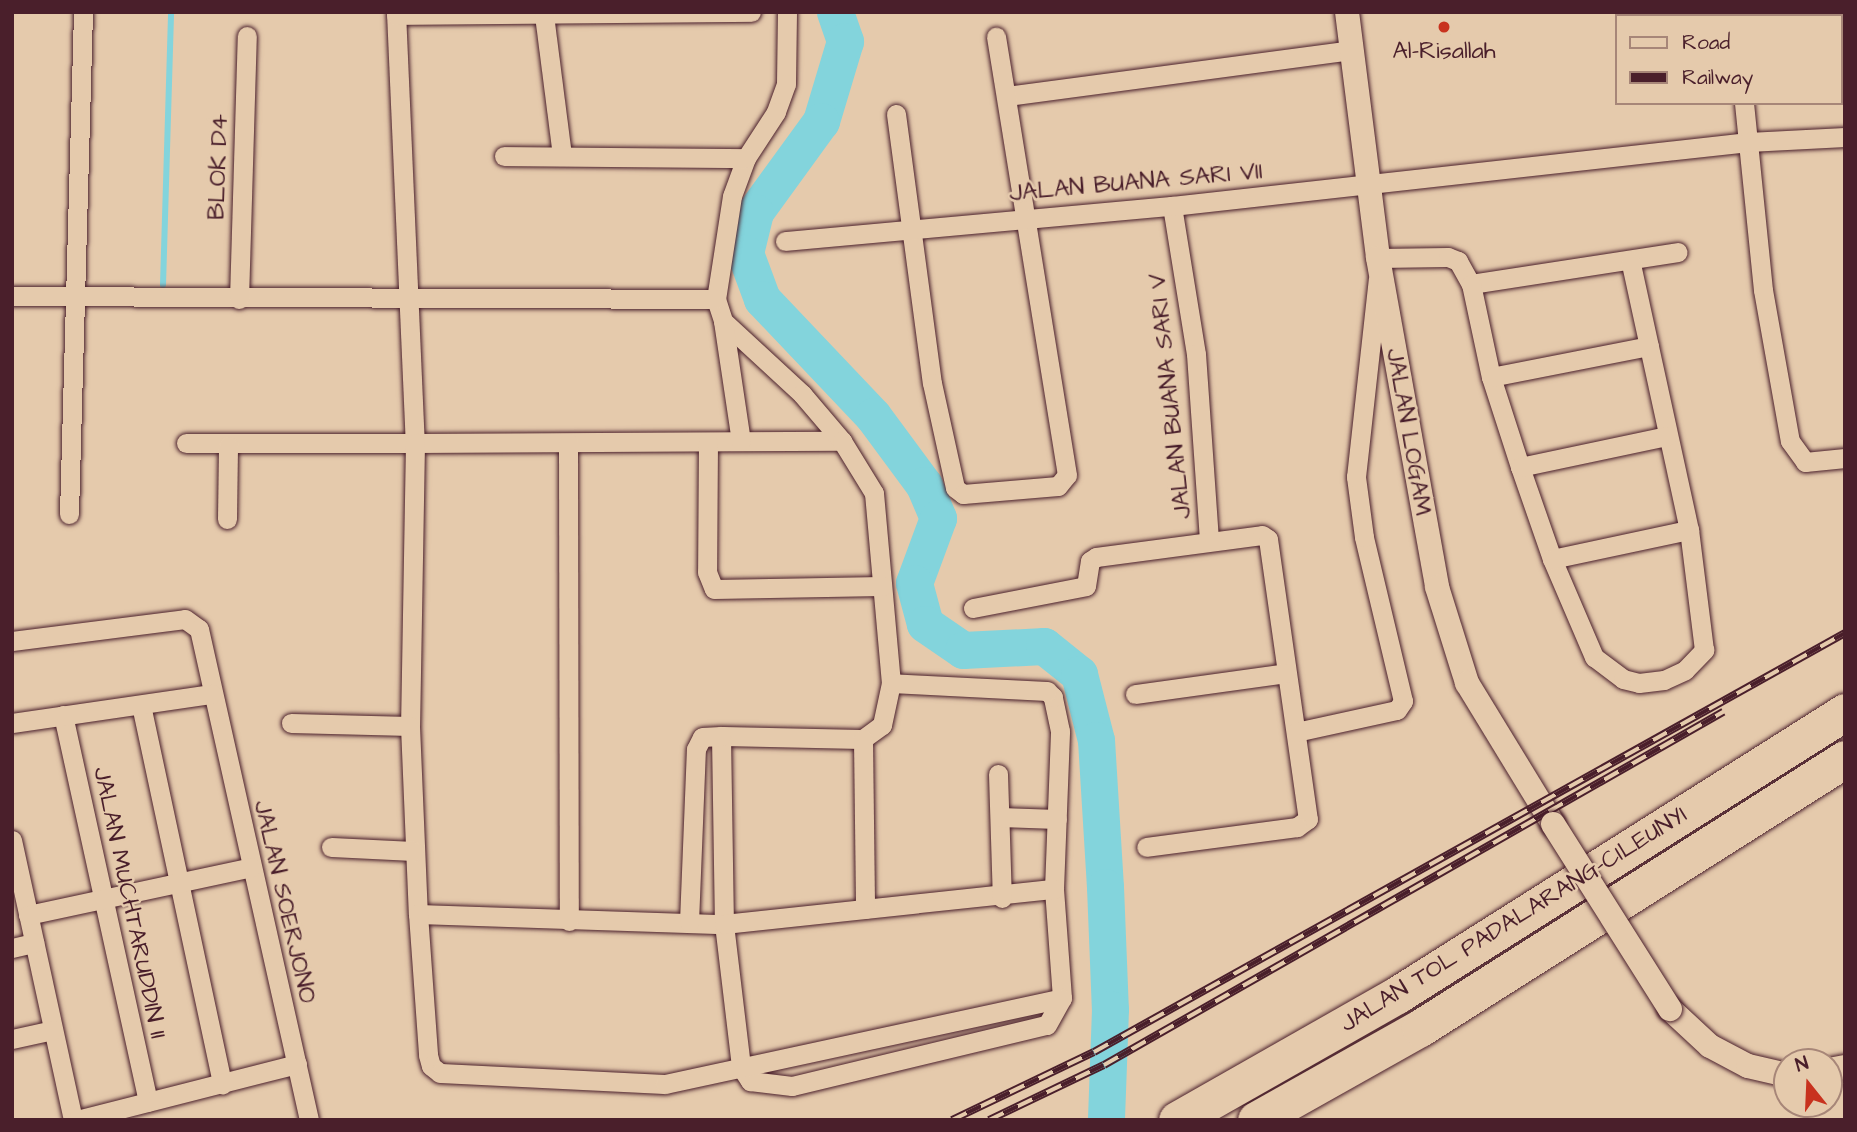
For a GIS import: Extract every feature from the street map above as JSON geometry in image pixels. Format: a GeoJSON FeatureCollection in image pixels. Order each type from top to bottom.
{"type":"FeatureCollection","features":[{"type":"Feature","properties":{"kind":"highway","name":"JALAN TOL PADALARANG–CILEUNYI"},"geometry":{"type":"LineString","coordinates":[[1177,1120],[1221,1099],[1397,995],[1845,712]]}},
{"type":"Feature","properties":{"kind":"highway","name":"JALAN TOL PADALARANG–CILEUNYI"},"geometry":{"type":"LineString","coordinates":[[1256,1120],[1420,1028],[1845,759]]}},
{"type":"Feature","properties":{"kind":"street"},"geometry":{"type":"LineString","coordinates":[[69,514],[83,12]]}},
{"type":"Feature","properties":{"kind":"street"},"geometry":{"type":"LineString","coordinates":[[751,12],[396,14],[415,443],[410,726],[414,851],[428,1055],[431,1066],[440,1073],[665,1084],[1062,998]]}},
{"type":"Feature","properties":{"kind":"street"},"geometry":{"type":"LineString","coordinates":[[741,441],[723,321],[716,299],[723,231],[746,158],[776,112],[786,84],[787,12]]}},
{"type":"Feature","properties":{"kind":"street","name":"JALAN LOGAM"},"geometry":{"type":"LineString","coordinates":[[1347,12],[1379,263],[1441,600],[1468,683],[1670,1009],[1710,1046],[1748,1066],[1773,1072]]}},
{"type":"Feature","properties":{"kind":"street"},"geometry":{"type":"LineString","coordinates":[[544,15],[562,156]]}},
{"type":"Feature","properties":{"kind":"street","name":"BLOK D4"},"geometry":{"type":"LineString","coordinates":[[239,299],[247,36]]}},
{"type":"Feature","properties":{"kind":"street"},"geometry":{"type":"LineString","coordinates":[[896,114],[909,230],[949,474],[963,494],[1058,486],[1067,475],[996,37]]}},
{"type":"Feature","properties":{"kind":"street"},"geometry":{"type":"LineString","coordinates":[[1007,96],[1351,50]]}},
{"type":"Feature","properties":{"kind":"street"},"geometry":{"type":"LineString","coordinates":[[1744,105],[1763,290],[1790,441],[1805,461],[1845,458]]}},
{"type":"Feature","properties":{"kind":"street","name":"JALAN BUANA SARI VII"},"geometry":{"type":"LineString","coordinates":[[786,241],[1172,206],[1748,142],[1845,137]]}},
{"type":"Feature","properties":{"kind":"street"},"geometry":{"type":"LineString","coordinates":[[504,156],[746,158]]}},
{"type":"Feature","properties":{"kind":"street","name":"JALAN BUANA SARI V"},"geometry":{"type":"LineString","coordinates":[[1172,206],[1196,354],[1209,541]]}},
{"type":"Feature","properties":{"kind":"street"},"geometry":{"type":"LineString","coordinates":[[1471,284],[1678,251]]}},
{"type":"Feature","properties":{"kind":"street"},"geometry":{"type":"LineString","coordinates":[[1296,732],[1397,709],[1403,701],[1364,537],[1356,477],[1379,263],[1448,257],[1458,261],[1471,284],[1491,377],[1520,467],[1552,559],[1594,657],[1623,679],[1639,683],[1664,680],[1685,670],[1704,650],[1689,530],[1630,260]]}},
{"type":"Feature","properties":{"kind":"street"},"geometry":{"type":"LineString","coordinates":[[12,296],[716,299]]}},
{"type":"Feature","properties":{"kind":"street"},"geometry":{"type":"LineString","coordinates":[[689,922],[696,748],[702,737],[863,739],[882,725],[891,683],[876,501],[842,441],[802,394],[723,321]]}},
{"type":"Feature","properties":{"kind":"street"},"geometry":{"type":"LineString","coordinates":[[1491,377],[1649,346]]}},
{"type":"Feature","properties":{"kind":"street"},"geometry":{"type":"LineString","coordinates":[[1520,467],[1667,436]]}},
{"type":"Feature","properties":{"kind":"street"},"geometry":{"type":"LineString","coordinates":[[186,443],[228,446],[842,441]]}},
{"type":"Feature","properties":{"kind":"street"},"geometry":{"type":"LineString","coordinates":[[708,442],[707,572],[714,589],[882,586]]}},
{"type":"Feature","properties":{"kind":"street"},"geometry":{"type":"LineString","coordinates":[[568,443],[569,921]]}},
{"type":"Feature","properties":{"kind":"street"},"geometry":{"type":"LineString","coordinates":[[227,519],[228,446]]}},
{"type":"Feature","properties":{"kind":"street"},"geometry":{"type":"LineString","coordinates":[[1552,559],[1689,530]]}},
{"type":"Feature","properties":{"kind":"street"},"geometry":{"type":"LineString","coordinates":[[973,608],[1086,586],[1090,561],[1096,557],[1262,535],[1268,539],[1286,673],[1310,812],[1303,824],[1146,846]]}},
{"type":"Feature","properties":{"kind":"street","name":"JALAN SOERJONO"},"geometry":{"type":"LineString","coordinates":[[12,641],[185,619],[199,629],[309,1120]]}},
{"type":"Feature","properties":{"kind":"street"},"geometry":{"type":"LineString","coordinates":[[1135,694],[1286,673]]}},
{"type":"Feature","properties":{"kind":"street"},"geometry":{"type":"LineString","coordinates":[[721,736],[724,924],[741,1067],[750,1081],[792,1086],[1047,1025],[1062,998],[1054,889],[1060,731],[1051,693],[891,683]]}},
{"type":"Feature","properties":{"kind":"street"},"geometry":{"type":"LineString","coordinates":[[12,723],[212,694]]}},
{"type":"Feature","properties":{"kind":"street"},"geometry":{"type":"LineString","coordinates":[[141,705],[177,884],[222,1084]]}},
{"type":"Feature","properties":{"kind":"street","name":"JALAN MUCHTARUDDIN II"},"geometry":{"type":"LineString","coordinates":[[63,715],[148,1102]]}},
{"type":"Feature","properties":{"kind":"street"},"geometry":{"type":"LineString","coordinates":[[291,723],[410,726]]}},
{"type":"Feature","properties":{"kind":"street"},"geometry":{"type":"LineString","coordinates":[[863,739],[866,909]]}},
{"type":"Feature","properties":{"kind":"street"},"geometry":{"type":"LineString","coordinates":[[998,774],[1002,898]]}},
{"type":"Feature","properties":{"kind":"street"},"geometry":{"type":"LineString","coordinates":[[1000,817],[1057,819]]}},
{"type":"Feature","properties":{"kind":"street"},"geometry":{"type":"LineString","coordinates":[[12,840],[75,1120],[297,1064]]}},
{"type":"Feature","properties":{"kind":"street"},"geometry":{"type":"LineString","coordinates":[[331,847],[414,851]]}},
{"type":"Feature","properties":{"kind":"street"},"geometry":{"type":"LineString","coordinates":[[28,915],[251,867]]}},
{"type":"Feature","properties":{"kind":"street"},"geometry":{"type":"LineString","coordinates":[[418,914],[724,924],[1002,898],[1054,889]]}},
{"type":"Feature","properties":{"kind":"street"},"geometry":{"type":"LineString","coordinates":[[12,948],[34,943]]}},
{"type":"Feature","properties":{"kind":"street"},"geometry":{"type":"LineString","coordinates":[[12,1039],[53,1030]]}},
{"type":"Feature","properties":{"kind":"waterway"},"geometry":{"type":"LineString","coordinates":[[163,285],[171,12]]}},
{"type":"Feature","properties":{"kind":"waterway"},"geometry":{"type":"LineString","coordinates":[[835,12],[845,41],[821,121],[755,212],[745,253],[762,299],[873,416],[924,485],[938,518],[914,583],[925,624],[963,650],[1044,646],[1079,674],[1096,740],[1105,887],[1110,1009],[1106,1120]]}},
{"type":"Feature","properties":{"kind":"railway"},"geometry":{"type":"LineString","coordinates":[[952,1120],[1094,1052],[1845,633]]}},
{"type":"Feature","properties":{"kind":"railway"},"geometry":{"type":"LineString","coordinates":[[989,1120],[1104,1065],[1723,712]]}},
{"type":"Feature","properties":{"kind":"place","name":"Al-Risallah"},"geometry":{"type":"Point","coordinates":[1444,27]}}]}
